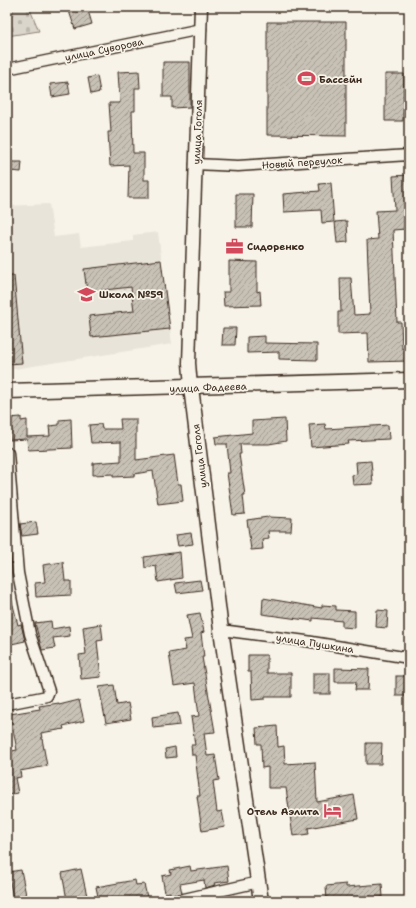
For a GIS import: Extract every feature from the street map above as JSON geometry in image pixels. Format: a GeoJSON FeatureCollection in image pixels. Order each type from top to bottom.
{"type":"FeatureCollection","features":[{"type":"Feature","properties":{"kind":"main road","name":"улица Фадеева"},"geometry":{"type":"LineString","coordinates":[[7,391],[191,388],[409,380]]}},
{"type":"Feature","properties":{"kind":"main road","name":"улица Гоголя"},"geometry":{"type":"LineString","coordinates":[[191,388],[221,630],[261,901]]}},
{"type":"Feature","properties":{"kind":"street","name":"улица Гоголя"},"geometry":{"type":"LineString","coordinates":[[191,388],[190,363],[195,164],[201,7]]}},
{"type":"Feature","properties":{"kind":"street","name":"улица Суворова"},"geometry":{"type":"LineString","coordinates":[[7,69],[201,29]]}},
{"type":"Feature","properties":{"kind":"street","name":"Новый переулок"},"geometry":{"type":"LineString","coordinates":[[195,164],[238,166],[409,155]]}},
{"type":"Feature","properties":{"kind":"street"},"geometry":{"type":"LineString","coordinates":[[7,704],[47,696],[49,691],[30,634],[18,573],[8,453]]}},
{"type":"Feature","properties":{"kind":"street","name":"улица Пушкина"},"geometry":{"type":"LineString","coordinates":[[221,630],[306,641],[409,658]]}},
{"type":"Feature","properties":{"kind":"street"},"geometry":{"type":"LineString","coordinates":[[175,901],[259,882]]}},
{"type":"Feature","properties":{"kind":"shaded area","name":"Школа №59"},"geometry":{"type":"Polygon","coordinates":[[[49,204],[54,237],[79,234],[81,247],[133,241],[133,235],[158,232],[172,344],[8,370],[7,206],[49,204]]]}},
{"type":"Feature","properties":{"kind":"green space"},"geometry":{"type":"Polygon","coordinates":[[[7,7],[29,7],[39,31],[7,36],[7,7]]]}},
{"type":"Feature","properties":{"kind":"building"},"geometry":{"type":"Polygon","coordinates":[[[87,7],[92,24],[75,29],[69,11],[87,7]]]}},
{"type":"Feature","properties":{"kind":"building","name":"Бассейн"},"geometry":{"type":"Polygon","coordinates":[[[267,22],[346,22],[346,136],[267,135],[267,22]]]}},
{"type":"Feature","properties":{"kind":"building"},"geometry":{"type":"Polygon","coordinates":[[[163,62],[190,62],[190,107],[172,108],[172,97],[163,97],[163,62]]]}},
{"type":"Feature","properties":{"kind":"building"},"geometry":{"type":"Polygon","coordinates":[[[139,71],[140,88],[135,88],[135,111],[132,111],[133,153],[144,153],[144,180],[149,180],[149,198],[128,198],[129,165],[110,166],[108,132],[111,132],[109,103],[120,103],[118,72],[139,71]]]}},
{"type":"Feature","properties":{"kind":"building"},"geometry":{"type":"Polygon","coordinates":[[[385,74],[404,74],[403,121],[385,121],[385,74]]]}},
{"type":"Feature","properties":{"kind":"building"},"geometry":{"type":"Polygon","coordinates":[[[97,76],[100,92],[91,94],[88,78],[97,76]]]}},
{"type":"Feature","properties":{"kind":"building"},"geometry":{"type":"Polygon","coordinates":[[[68,82],[70,94],[52,97],[50,84],[68,82]]]}},
{"type":"Feature","properties":{"kind":"building"},"geometry":{"type":"Polygon","coordinates":[[[10,162],[22,162],[21,172],[10,171],[10,162]]]}},
{"type":"Feature","properties":{"kind":"building"},"geometry":{"type":"Polygon","coordinates":[[[409,175],[409,209],[405,209],[406,229],[393,230],[397,322],[401,322],[402,349],[409,348],[409,361],[369,362],[368,333],[338,334],[338,312],[341,312],[340,278],[351,278],[354,315],[370,314],[367,240],[378,239],[376,211],[395,210],[393,176],[409,175]]]}},
{"type":"Feature","properties":{"kind":"building"},"geometry":{"type":"Polygon","coordinates":[[[331,183],[334,222],[322,223],[321,210],[284,212],[283,194],[320,191],[319,184],[331,183]]]}},
{"type":"Feature","properties":{"kind":"building"},"geometry":{"type":"Polygon","coordinates":[[[236,194],[253,194],[252,227],[236,227],[236,194]]]}},
{"type":"Feature","properties":{"kind":"building"},"geometry":{"type":"Polygon","coordinates":[[[347,221],[348,242],[337,243],[335,222],[347,221]]]}},
{"type":"Feature","properties":{"kind":"building"},"geometry":{"type":"Polygon","coordinates":[[[161,260],[170,329],[91,337],[89,316],[134,311],[131,287],[87,292],[84,269],[161,260]]]}},
{"type":"Feature","properties":{"kind":"building"},"geometry":{"type":"Polygon","coordinates":[[[229,261],[257,262],[257,292],[260,291],[261,305],[224,306],[223,292],[229,292],[229,261]]]}},
{"type":"Feature","properties":{"kind":"building"},"geometry":{"type":"Polygon","coordinates":[[[7,276],[14,276],[22,363],[9,364],[7,341],[7,276]]]}},
{"type":"Feature","properties":{"kind":"building"},"geometry":{"type":"Polygon","coordinates":[[[223,328],[236,328],[235,345],[222,345],[223,328]]]}},
{"type":"Feature","properties":{"kind":"building"},"geometry":{"type":"Polygon","coordinates":[[[265,336],[265,343],[317,344],[317,360],[279,359],[279,352],[247,353],[247,337],[265,336]]]}},
{"type":"Feature","properties":{"kind":"building"},"geometry":{"type":"Polygon","coordinates":[[[21,417],[21,421],[27,420],[27,437],[50,436],[49,426],[59,425],[59,420],[71,419],[72,448],[28,450],[27,439],[10,440],[9,418],[21,417]]]}},
{"type":"Feature","properties":{"kind":"building"},"geometry":{"type":"Polygon","coordinates":[[[120,419],[136,419],[136,460],[174,455],[178,484],[181,484],[183,501],[158,504],[153,471],[134,474],[134,476],[113,477],[113,474],[93,475],[93,463],[121,461],[121,442],[91,443],[89,425],[101,424],[102,429],[121,429],[120,419]]]}},
{"type":"Feature","properties":{"kind":"building"},"geometry":{"type":"Polygon","coordinates":[[[285,419],[286,441],[269,444],[240,444],[241,454],[239,454],[245,495],[243,495],[245,514],[233,515],[227,473],[230,473],[227,444],[216,444],[215,437],[252,433],[252,421],[285,419]]]}},
{"type":"Feature","properties":{"kind":"building"},"geometry":{"type":"Polygon","coordinates":[[[325,424],[326,429],[388,425],[389,439],[348,441],[349,444],[311,447],[309,425],[325,424]]]}},
{"type":"Feature","properties":{"kind":"building"},"geometry":{"type":"Polygon","coordinates":[[[371,461],[373,484],[353,485],[352,475],[357,474],[356,462],[371,461]]]}},
{"type":"Feature","properties":{"kind":"building"},"geometry":{"type":"Polygon","coordinates":[[[268,517],[292,518],[291,531],[268,531],[269,538],[262,539],[263,549],[251,550],[247,520],[268,517]]]}},
{"type":"Feature","properties":{"kind":"building"},"geometry":{"type":"Polygon","coordinates":[[[36,522],[38,534],[22,536],[20,524],[36,522]]]}},
{"type":"Feature","properties":{"kind":"building"},"geometry":{"type":"Polygon","coordinates":[[[191,533],[193,544],[178,546],[176,535],[191,533]]]}},
{"type":"Feature","properties":{"kind":"building"},"geometry":{"type":"Polygon","coordinates":[[[180,552],[182,578],[158,582],[156,566],[145,568],[144,557],[180,552]]]}},
{"type":"Feature","properties":{"kind":"building"},"geometry":{"type":"Polygon","coordinates":[[[63,562],[65,581],[71,581],[71,595],[36,597],[35,583],[45,582],[43,565],[63,562]]]}},
{"type":"Feature","properties":{"kind":"building"},"geometry":{"type":"Polygon","coordinates":[[[200,580],[202,590],[177,593],[175,583],[200,580]]]}},
{"type":"Feature","properties":{"kind":"building"},"geometry":{"type":"Polygon","coordinates":[[[11,597],[18,625],[21,624],[25,641],[7,645],[7,598],[11,597]]]}},
{"type":"Feature","properties":{"kind":"building"},"geometry":{"type":"Polygon","coordinates":[[[263,598],[322,608],[322,605],[336,606],[336,610],[355,611],[355,628],[342,627],[342,621],[313,618],[313,621],[262,614],[263,598]]]}},
{"type":"Feature","properties":{"kind":"building"},"geometry":{"type":"Polygon","coordinates":[[[377,610],[388,611],[387,628],[376,627],[377,610]]]}},
{"type":"Feature","properties":{"kind":"building"},"geometry":{"type":"Polygon","coordinates":[[[200,613],[204,632],[201,633],[204,657],[202,657],[215,732],[204,733],[207,756],[215,755],[219,780],[213,781],[217,812],[222,811],[225,827],[202,831],[197,796],[200,796],[195,755],[192,755],[191,745],[195,745],[191,717],[199,716],[195,683],[174,686],[169,653],[186,650],[184,640],[192,639],[187,615],[200,613]]]}},
{"type":"Feature","properties":{"kind":"building"},"geometry":{"type":"Polygon","coordinates":[[[51,621],[52,629],[69,626],[70,636],[53,638],[55,648],[42,650],[35,623],[51,621]]]}},
{"type":"Feature","properties":{"kind":"building"},"geometry":{"type":"Polygon","coordinates":[[[101,624],[103,640],[97,641],[101,677],[81,679],[79,655],[86,654],[83,627],[101,624]]]}},
{"type":"Feature","properties":{"kind":"building"},"geometry":{"type":"Polygon","coordinates":[[[248,655],[267,655],[267,673],[291,673],[291,697],[265,697],[265,699],[252,700],[251,672],[248,672],[248,655]]]}},
{"type":"Feature","properties":{"kind":"building"},"geometry":{"type":"Polygon","coordinates":[[[335,668],[369,669],[368,690],[355,690],[356,682],[335,682],[335,668]]]}},
{"type":"Feature","properties":{"kind":"building"},"geometry":{"type":"Polygon","coordinates":[[[313,673],[330,673],[330,694],[313,694],[313,673]]]}},
{"type":"Feature","properties":{"kind":"building"},"geometry":{"type":"Polygon","coordinates":[[[396,676],[409,676],[409,696],[396,696],[396,676]]]}},
{"type":"Feature","properties":{"kind":"building"},"geometry":{"type":"Polygon","coordinates":[[[114,685],[117,705],[128,703],[131,719],[106,723],[99,687],[114,685]]]}},
{"type":"Feature","properties":{"kind":"building"},"geometry":{"type":"Polygon","coordinates":[[[79,700],[84,721],[63,726],[64,729],[41,733],[47,766],[20,771],[21,777],[15,778],[18,793],[7,795],[7,752],[17,750],[10,714],[40,709],[39,706],[59,703],[59,705],[79,700]]]}},
{"type":"Feature","properties":{"kind":"building"},"geometry":{"type":"Polygon","coordinates":[[[178,713],[180,725],[153,728],[152,717],[178,713]]]}},
{"type":"Feature","properties":{"kind":"building"},"geometry":{"type":"Polygon","coordinates":[[[277,726],[278,747],[284,746],[285,764],[315,762],[317,802],[354,795],[358,819],[308,828],[309,834],[293,836],[286,788],[268,788],[268,767],[262,768],[261,744],[257,744],[256,728],[277,726]]]}},
{"type":"Feature","properties":{"kind":"building"},"geometry":{"type":"Polygon","coordinates":[[[366,743],[382,743],[381,764],[366,764],[366,743]]]}},
{"type":"Feature","properties":{"kind":"building"},"geometry":{"type":"Polygon","coordinates":[[[175,747],[176,757],[166,758],[165,749],[175,747]]]}},
{"type":"Feature","properties":{"kind":"building"},"geometry":{"type":"Polygon","coordinates":[[[190,866],[191,871],[227,866],[229,881],[214,883],[215,885],[205,888],[204,880],[180,884],[182,893],[170,897],[170,892],[165,893],[162,876],[171,874],[170,870],[190,866]]]}},
{"type":"Feature","properties":{"kind":"building"},"geometry":{"type":"Polygon","coordinates":[[[81,869],[87,896],[67,900],[62,873],[81,869]]]}},
{"type":"Feature","properties":{"kind":"building"},"geometry":{"type":"Polygon","coordinates":[[[21,870],[26,895],[13,898],[8,872],[21,870]]]}},
{"type":"Feature","properties":{"kind":"building"},"geometry":{"type":"Polygon","coordinates":[[[135,880],[136,885],[144,884],[147,897],[128,901],[99,901],[96,887],[135,880]]]}},
{"type":"Feature","properties":{"kind":"building"},"geometry":{"type":"Polygon","coordinates":[[[346,884],[346,887],[382,884],[383,897],[327,901],[326,886],[346,884]]]}},
{"type":"Feature","properties":{"kind":"place","name":"Бассейн"},"geometry":{"type":"Point","coordinates":[306,79]}},
{"type":"Feature","properties":{"kind":"place","name":"Сидоренко"},"geometry":{"type":"Point","coordinates":[234,246]}},
{"type":"Feature","properties":{"kind":"place","name":"Школа №59"},"geometry":{"type":"Point","coordinates":[86,294]}},
{"type":"Feature","properties":{"kind":"place","name":"Отель Аэлита"},"geometry":{"type":"Point","coordinates":[332,811]}}]}
